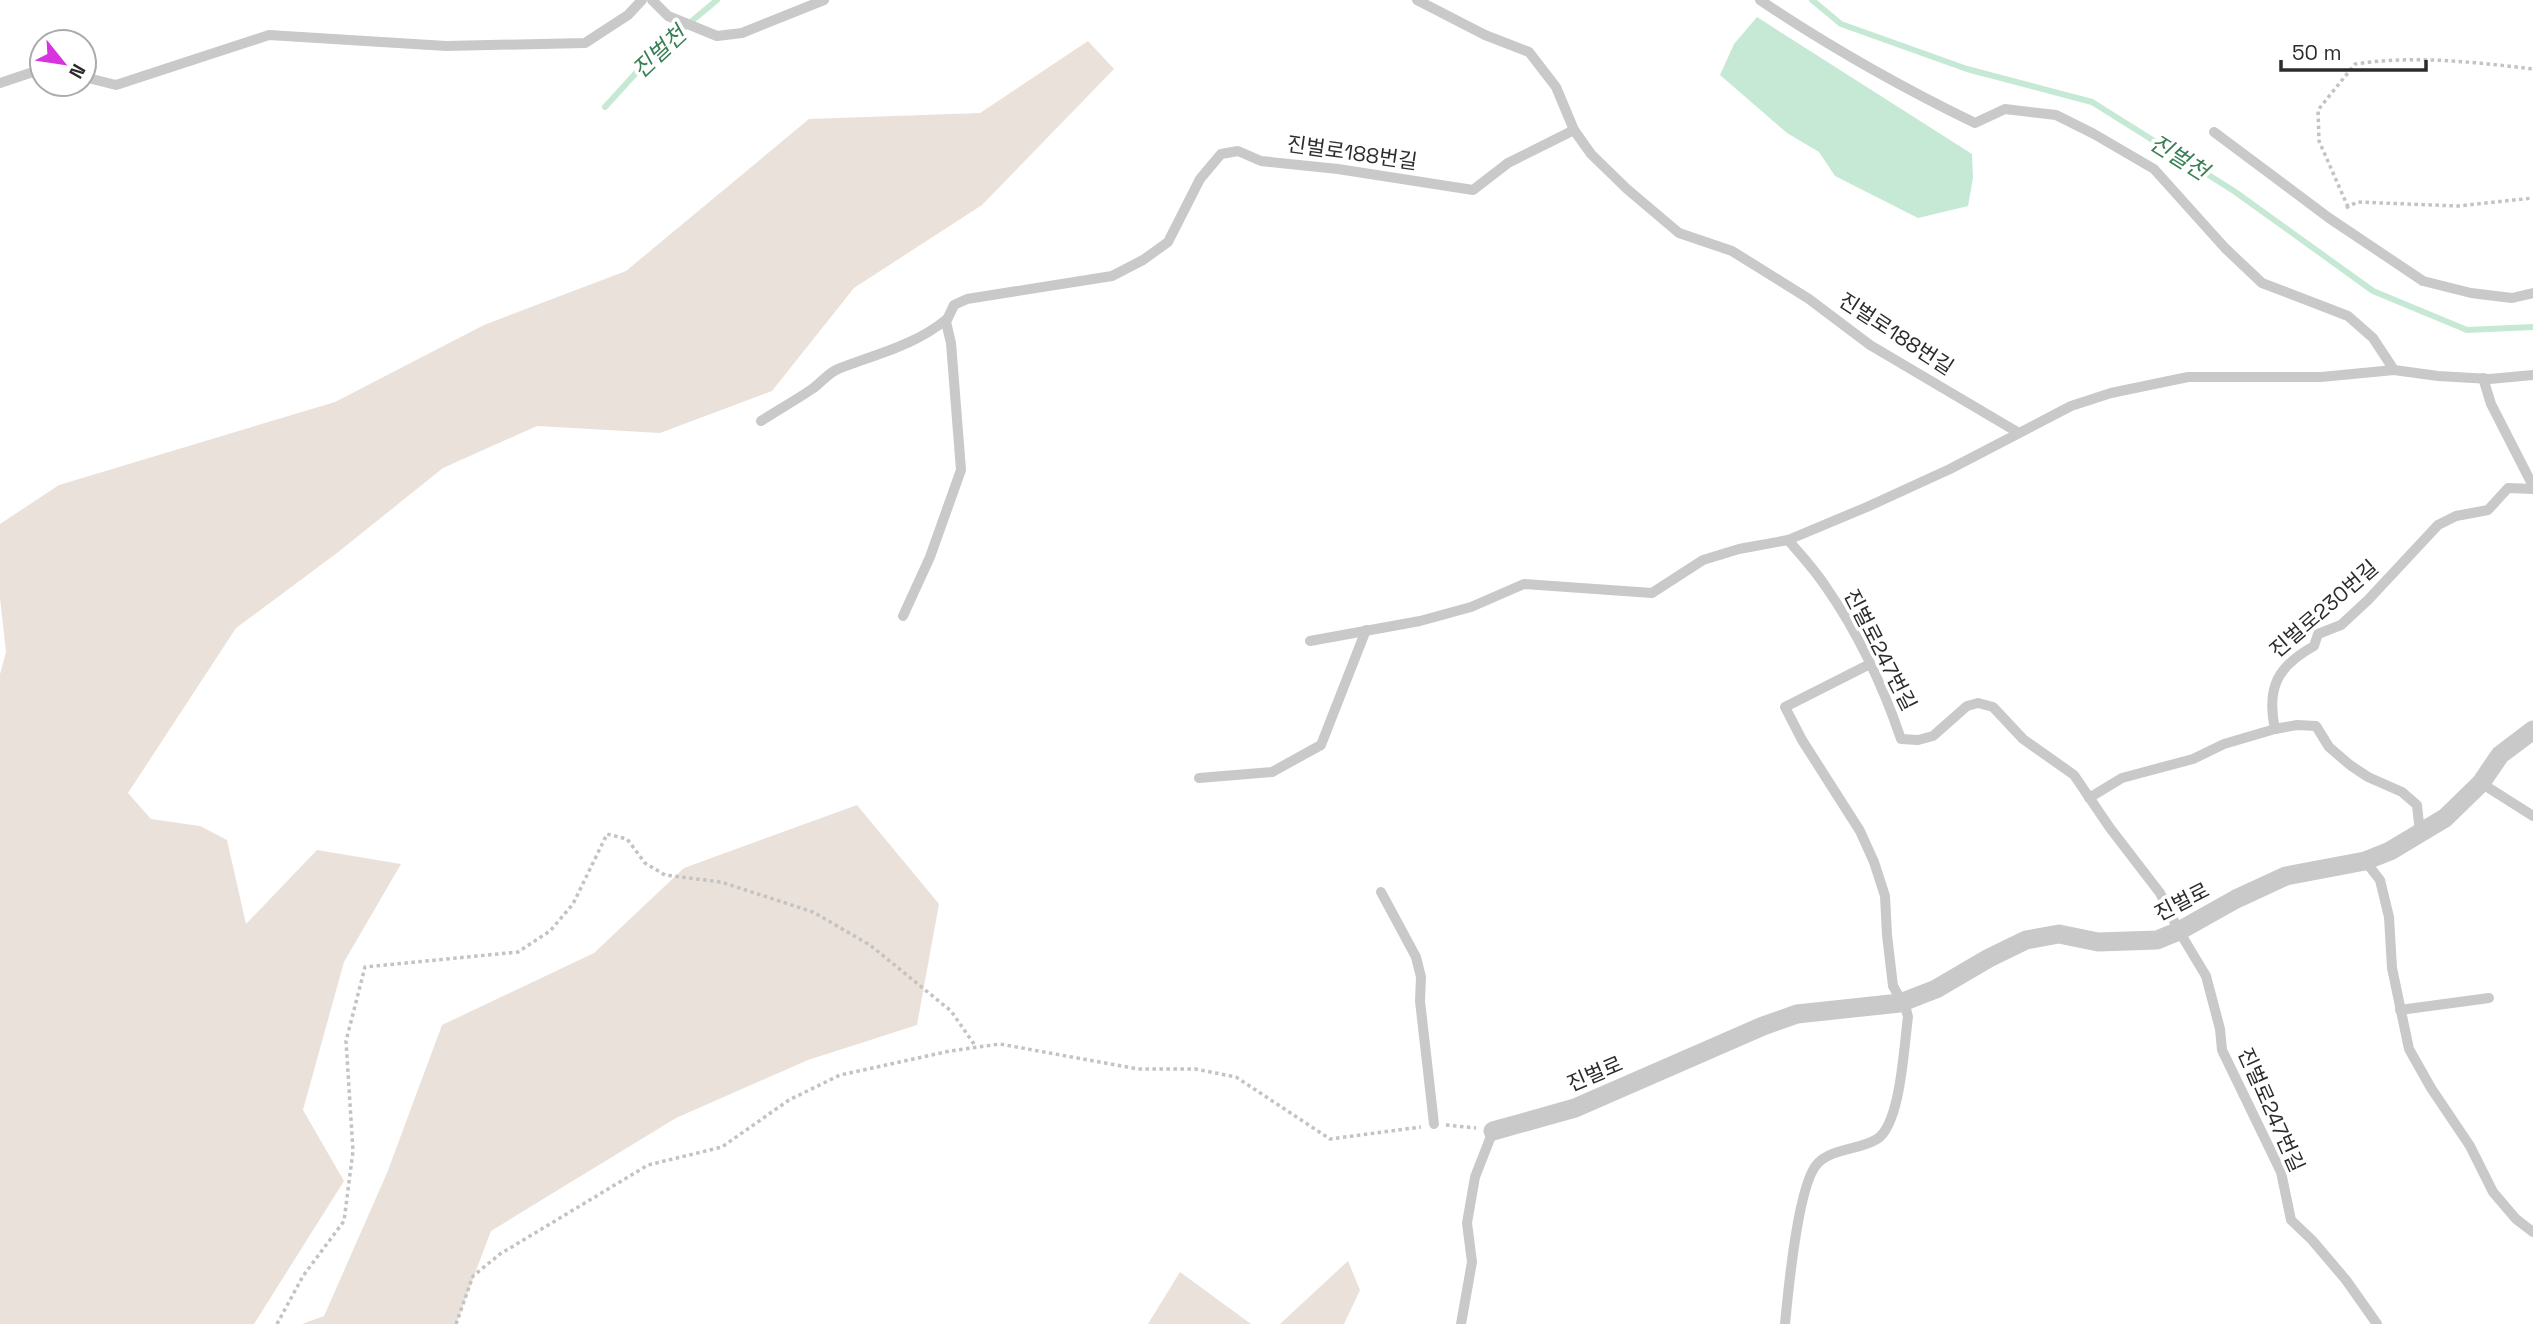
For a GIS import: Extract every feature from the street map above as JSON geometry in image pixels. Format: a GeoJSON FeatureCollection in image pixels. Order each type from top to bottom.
{"type":"FeatureCollection","features":[{"type":"Feature","properties":{"kind":"street","name":"진벌로"},"geometry":{"type":"LineString","coordinates":[[1493,1131],[1575,1108],[1763,1026],[1797,1014],[1902,1002],[1936,989],[2026,940],[2059,934],[2098,942],[2157,940],[2287,876],[2365,861],[2390,851],[2445,818],[2481,783],[2500,755],[2533,730]]}},
{"type":"Feature","properties":{"kind":"lane"},"geometry":{"type":"LineString","coordinates":[[98,80],[116,85],[269,35],[446,46],[585,43],[628,15],[642,0]]}},
{"type":"Feature","properties":{"kind":"lane"},"geometry":{"type":"LineString","coordinates":[[652,0],[668,16],[717,36],[742,33],[824,0]]}},
{"type":"Feature","properties":{"kind":"lane"},"geometry":{"type":"LineString","coordinates":[[1418,0],[1485,35],[1529,52],[1556,87],[1574,130]]}},
{"type":"Feature","properties":{"kind":"lane"},"geometry":{"type":"LineString","coordinates":[[1760,0],[1819,40],[1898,86],[1975,124],[2005,109],[2056,115],[2154,169],[2225,248],[2262,283],[2348,316],[2373,338],[2394,370]]}},
{"type":"Feature","properties":{"kind":"lane"},"geometry":{"type":"LineString","coordinates":[[0,83],[28,74]]}},
{"type":"Feature","properties":{"kind":"lane","name":"진벌로188번길"},"geometry":{"type":"LineString","coordinates":[[761,421],[814,388],[835,370],[879,356],[932,332],[947,319],[954,305],[967,299],[1112,276],[1143,260],[1168,242],[1200,179],[1221,154],[1238,151],[1261,161],[1338,169],[1473,190],[1508,163],[1574,130],[1591,154],[1679,233],[1732,251],[1809,299],[1870,345],[2019,433]]}},
{"type":"Feature","properties":{"kind":"lane"},"geometry":{"type":"LineString","coordinates":[[2214,132],[2329,218],[2423,281],[2471,293],[2512,298],[2533,293]]}},
{"type":"Feature","properties":{"kind":"lane"},"geometry":{"type":"LineString","coordinates":[[903,616],[930,557],[961,470],[947,319]]}},
{"type":"Feature","properties":{"kind":"lane"},"geometry":{"type":"LineString","coordinates":[[1310,641],[1420,621],[1471,607],[1524,584],[1652,593],[1703,560],[1739,548],[1788,540],[1950,470],[2071,406],[2111,393],[2188,377],[2321,377],[2394,370],[2483,379],[2533,375]]}},
{"type":"Feature","properties":{"kind":"lane"},"geometry":{"type":"LineString","coordinates":[[2483,379],[2491,404],[2533,488]]}},
{"type":"Feature","properties":{"kind":"lane","name":"진벌로230번길"},"geometry":{"type":"LineString","coordinates":[[2275,729],[2272,700],[2281,670],[2296,656],[2314,646],[2318,634],[2341,625],[2438,525],[2456,516],[2488,510],[2508,488],[2533,488]]}},
{"type":"Feature","properties":{"kind":"lane","name":"진벌로247번길"},"geometry":{"type":"LineString","coordinates":[[1788,540],[1825,585],[1849,624],[1887,700],[1901,739],[1933,737],[1967,706],[1978,704],[1993,707],[2023,739],[2074,775],[2110,828],[2160,893],[2206,976],[2220,1029],[2222,1050],[2281,1172],[2291,1220],[2346,1280],[2377,1324]]}},
{"type":"Feature","properties":{"kind":"lane"},"geometry":{"type":"LineString","coordinates":[[1199,778],[1272,772],[1321,745],[1366,630]]}},
{"type":"Feature","properties":{"kind":"lane"},"geometry":{"type":"LineString","coordinates":[[1785,1324],[1795,1242],[1803,1200],[1812,1172],[1818,1163],[1877,1139],[1888,1128],[1900,1080],[1908,1017],[1893,986],[1886,935],[1885,896],[1860,831],[1802,740],[1785,707],[1870,664]]}},
{"type":"Feature","properties":{"kind":"lane"},"geometry":{"type":"LineString","coordinates":[[2090,798],[2122,778],[2193,759],[2224,744],[2275,729],[2297,725],[2316,726],[2329,747],[2350,765],[2368,777],[2402,792],[2417,805],[2420,833]]}},
{"type":"Feature","properties":{"kind":"lane"},"geometry":{"type":"LineString","coordinates":[[2481,783],[2533,816]]}},
{"type":"Feature","properties":{"kind":"lane"},"geometry":{"type":"LineString","coordinates":[[2365,861],[2380,880],[2389,917],[2392,968],[2409,1049],[2431,1088],[2470,1146],[2493,1192],[2516,1219],[2533,1233]]}},
{"type":"Feature","properties":{"kind":"lane"},"geometry":{"type":"LineString","coordinates":[[1381,892],[1416,957],[1421,977],[1420,1001],[1434,1125]]}},
{"type":"Feature","properties":{"kind":"lane"},"geometry":{"type":"LineString","coordinates":[[2399,1010],[2489,998]]}},
{"type":"Feature","properties":{"kind":"lane"},"geometry":{"type":"LineString","coordinates":[[1461,1324],[1472,1262],[1467,1223],[1475,1177],[1493,1131]]}},
{"type":"Feature","properties":{"kind":"path"},"geometry":{"type":"LineString","coordinates":[[2347,207],[2319,141],[2318,110],[2355,64],[2383,59],[2467,61],[2533,69]]}},
{"type":"Feature","properties":{"kind":"path"},"geometry":{"type":"LineString","coordinates":[[2329,218],[2357,202],[2458,206],[2533,198]]}},
{"type":"Feature","properties":{"kind":"path"},"geometry":{"type":"LineString","coordinates":[[276,1324],[303,1276],[344,1221],[353,1151],[346,1041],[365,967],[518,952],[550,931],[573,904],[607,834],[627,839],[645,863],[665,875],[721,882],[813,912],[859,938],[951,1012],[976,1047]]}},
{"type":"Feature","properties":{"kind":"path"},"geometry":{"type":"LineString","coordinates":[[456,1324],[473,1276],[500,1254],[648,1165],[722,1147],[789,1100],[840,1075],[976,1047],[1000,1044],[1138,1069],[1195,1069],[1236,1077],[1330,1139],[1434,1125],[1493,1131]]}},
{"type":"Feature","properties":{"kind":"shaded area"},"geometry":{"type":"Polygon","coordinates":[[[1757,17],[1972,154],[1973,178],[1968,206],[1918,218],[1835,176],[1819,152],[1787,133],[1720,75],[1734,44],[1757,17]]]}},
{"type":"Feature","properties":{"kind":"shaded area"},"geometry":{"type":"Polygon","coordinates":[[[1088,41],[1114,69],[982,205],[854,288],[772,391],[660,433],[537,426],[443,468],[337,553],[236,628],[128,793],[151,819],[200,826],[227,840],[246,924],[317,850],[401,864],[344,962],[303,1110],[344,1181],[254,1324],[0,1324],[0,674],[6,652],[0,598],[0,524],[59,485],[335,402],[484,325],[626,271],[809,119],[980,113],[1088,41]]]}},
{"type":"Feature","properties":{"kind":"shaded area"},"geometry":{"type":"Polygon","coordinates":[[[857,805],[939,904],[917,1025],[808,1060],[676,1118],[491,1231],[456,1324],[302,1324],[324,1316],[387,1173],[442,1025],[594,953],[684,868],[857,805]]]}},
{"type":"Feature","properties":{"kind":"shaded area"},"geometry":{"type":"Polygon","coordinates":[[[1348,1261],[1360,1290],[1344,1324],[1280,1324],[1348,1261]]]}},
{"type":"Feature","properties":{"kind":"shaded area"},"geometry":{"type":"Polygon","coordinates":[[[1180,1272],[1251,1324],[1148,1324],[1180,1272]]]}},
{"type":"Feature","properties":{"kind":"waterway","name":"진벌천"},"geometry":{"type":"LineString","coordinates":[[605,107],[656,51],[717,0]]}},
{"type":"Feature","properties":{"kind":"waterway","name":"진벌천"},"geometry":{"type":"LineString","coordinates":[[1812,0],[1841,24],[1967,69],[2092,102],[2234,191],[2373,291],[2467,330],[2533,327]]}}]}
